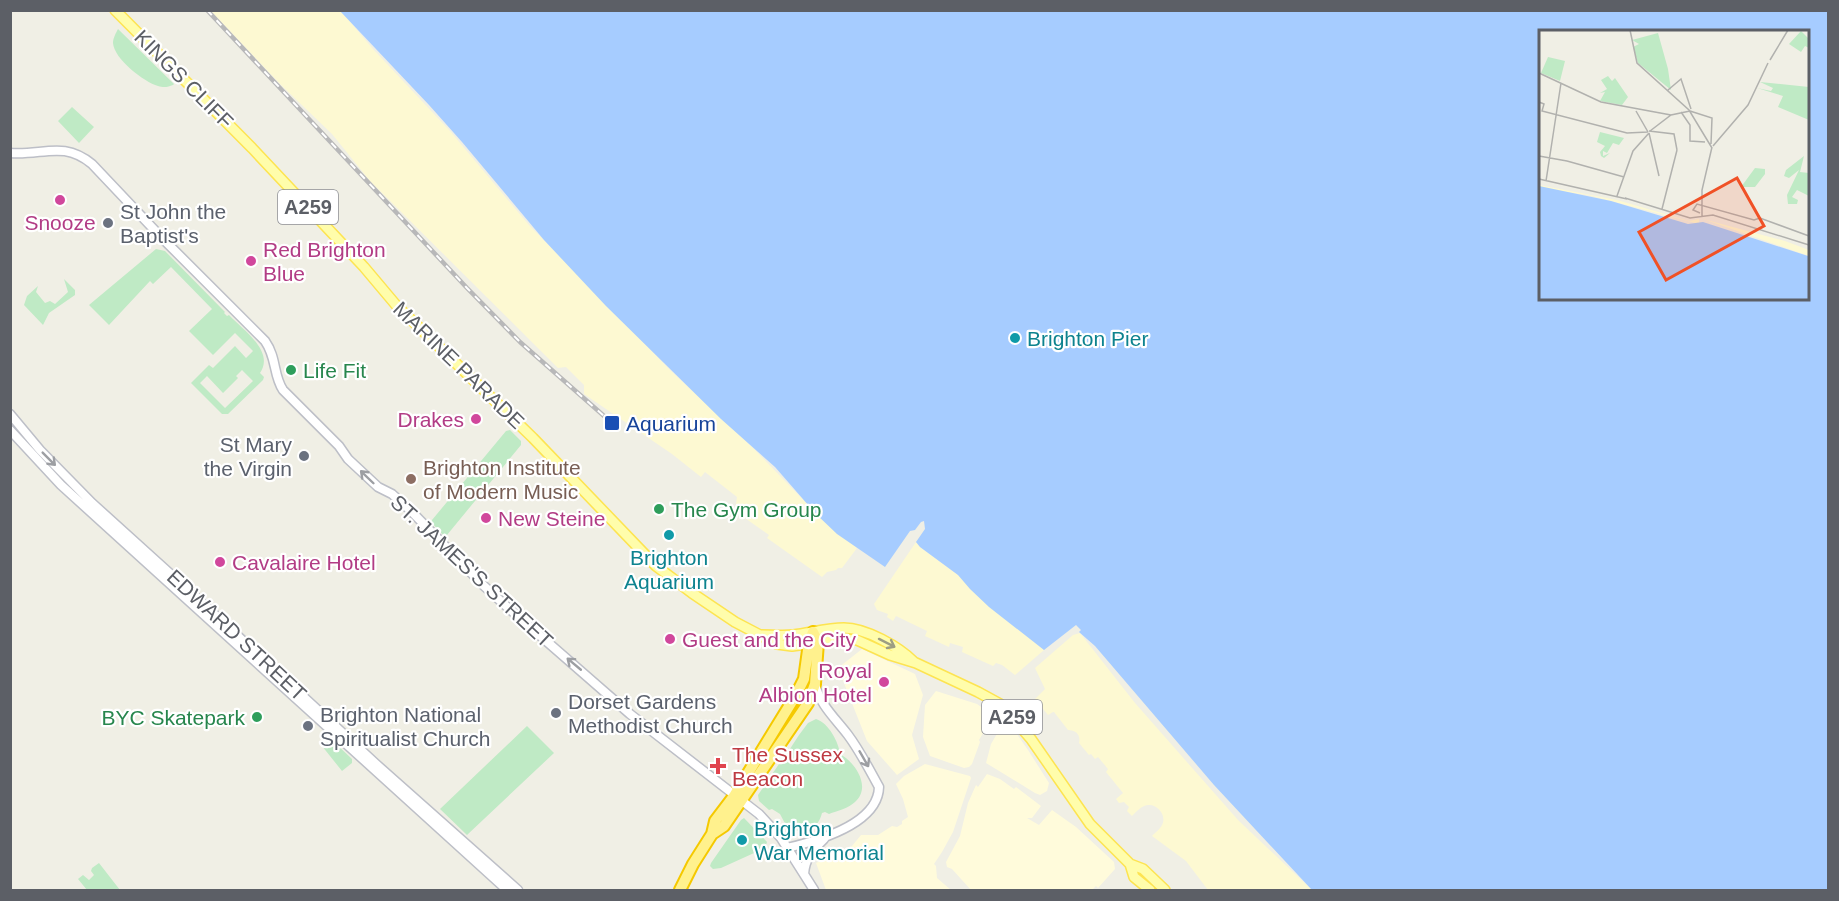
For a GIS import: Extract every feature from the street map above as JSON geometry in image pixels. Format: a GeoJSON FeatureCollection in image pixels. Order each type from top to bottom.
{"type":"FeatureCollection","features":[{"type":"Feature","properties":{"kind":"highway"},"geometry":{"type":"LineString","coordinates":[[738,799],[804,679],[813,639]]}},
{"type":"Feature","properties":{"kind":"highway"},"geometry":{"type":"LineString","coordinates":[[680,891],[693,864],[712,834],[715,821],[738,799],[808,703],[815,684],[813,639]]}},
{"type":"Feature","properties":{"kind":"main road","name":"KINGS CLIFF"},"geometry":{"type":"LineString","coordinates":[[115,10],[252,148]]}},
{"type":"Feature","properties":{"kind":"main road","name":"MARINE PARADE"},"geometry":{"type":"LineString","coordinates":[[252,148],[396,304],[534,438],[647,558],[692,593],[735,622],[777,644],[792,646],[813,639]]}},
{"type":"Feature","properties":{"kind":"main road","name":"A259"},"geometry":{"type":"LineString","coordinates":[[813,639],[857,640],[890,655],[916,663],[1000,704],[1031,739],[1090,824],[1130,864],[1143,869],[1165,891]]}},
{"type":"Feature","properties":{"kind":"main road","name":"A259"},"geometry":{"type":"LineString","coordinates":[[1130,864],[1134,877],[1150,891]]}},
{"type":"Feature","properties":{"kind":"street","name":"ST. JAMES'S STREET"},"geometry":{"type":"LineString","coordinates":[[10,153],[59,150],[75,153],[83,157],[105,177],[265,341],[273,355],[278,380],[283,390],[339,446],[348,459],[378,488],[392,494],[411,511],[483,585],[630,714],[759,814],[776,831],[814,891]]}},
{"type":"Feature","properties":{"kind":"street"},"geometry":{"type":"LineString","coordinates":[[10,414],[40,450],[114,528]]}},
{"type":"Feature","properties":{"kind":"street"},"geometry":{"type":"LineString","coordinates":[[10,430],[62,485],[114,528]]}},
{"type":"Feature","properties":{"kind":"street","name":"EDWARD STREET"},"geometry":{"type":"LineString","coordinates":[[114,528],[200,613],[507,891]]}},
{"type":"Feature","properties":{"kind":"street","name":"EDWARD STREET"},"geometry":{"type":"LineString","coordinates":[[114,528],[186,588],[376,764],[518,891]]}},
{"type":"Feature","properties":{"kind":"street"},"geometry":{"type":"LineString","coordinates":[[804,875],[805,865],[811,851],[824,839],[870,812],[878,796],[879,787],[851,739],[822,702],[815,684]]}},
{"type":"Feature","properties":{"kind":"street"},"geometry":{"type":"LineString","coordinates":[[787,711],[808,703],[822,702]]}},
{"type":"Feature","properties":{"kind":"street"},"geometry":{"type":"LineString","coordinates":[[787,848],[824,839]]}},
{"type":"Feature","properties":{"kind":"shaded area"},"geometry":{"type":"Polygon","coordinates":[[[862,649],[915,674],[923,695],[912,735],[919,759],[897,775],[867,741],[838,668],[862,649]]]}},
{"type":"Feature","properties":{"kind":"shaded area"},"geometry":{"type":"Polygon","coordinates":[[[936,691],[977,704],[991,714],[992,718],[979,740],[969,767],[964,768],[930,756],[923,737],[925,705],[936,691]]]}},
{"type":"Feature","properties":{"kind":"shaded area"},"geometry":{"type":"Polygon","coordinates":[[[1003,726],[1014,730],[1028,750],[1049,783],[1047,791],[1040,795],[1035,793],[986,763],[991,744],[1003,726]]]}},
{"type":"Feature","properties":{"kind":"shaded area"},"geometry":{"type":"Polygon","coordinates":[[[925,764],[971,778],[953,832],[934,864],[937,878],[951,890],[826,890],[816,863],[852,846],[861,835],[878,835],[892,826],[897,827],[902,824],[902,821],[908,817],[896,784],[904,776],[925,764]]]}},
{"type":"Feature","properties":{"kind":"shaded area"},"geometry":{"type":"Polygon","coordinates":[[[987,774],[1000,779],[1014,789],[1016,787],[1041,806],[1032,818],[1027,818],[1039,825],[1052,810],[1076,827],[1114,862],[1115,869],[1098,888],[1096,886],[1092,890],[971,890],[952,869],[947,867],[946,862],[960,836],[968,803],[976,785],[978,787],[987,774]]]}},
{"type":"Feature","properties":{"kind":"green space"},"geometry":{"type":"Polygon","coordinates":[[[118,29],[173,85],[164,87],[152,84],[124,63],[118,56],[113,43],[118,29]]]}},
{"type":"Feature","properties":{"kind":"green space"},"geometry":{"type":"Polygon","coordinates":[[[72,107],[94,127],[79,143],[58,121],[72,107]]]}},
{"type":"Feature","properties":{"kind":"green space"},"geometry":{"type":"Polygon","coordinates":[[[156,249],[165,251],[227,316],[229,315],[255,341],[263,357],[264,365],[260,373],[264,377],[263,380],[228,414],[222,414],[191,383],[209,365],[213,368],[235,346],[246,358],[253,351],[235,333],[213,355],[189,331],[212,309],[171,267],[153,284],[150,281],[109,325],[89,305],[156,249]],[[242,370],[236,376],[238,378],[223,393],[207,376],[200,383],[225,408],[253,381],[242,370]]]}},
{"type":"Feature","properties":{"kind":"green space"},"geometry":{"type":"Polygon","coordinates":[[[64,279],[75,290],[75,295],[49,313],[43,325],[24,305],[27,296],[38,286],[36,292],[45,303],[50,301],[55,304],[68,292],[64,279]]]}},
{"type":"Feature","properties":{"kind":"green space","name":"New Steine"},"geometry":{"type":"Polygon","coordinates":[[[510,430],[521,441],[521,445],[447,535],[443,535],[432,520],[506,431],[510,430]]]}},
{"type":"Feature","properties":{"kind":"green space"},"geometry":{"type":"Polygon","coordinates":[[[816,719],[829,729],[838,744],[840,754],[860,775],[862,789],[860,796],[850,806],[829,814],[822,813],[814,827],[789,831],[780,814],[772,809],[769,810],[759,801],[758,795],[779,764],[786,763],[786,755],[808,723],[816,719]]]}},
{"type":"Feature","properties":{"kind":"green space"},"geometry":{"type":"Polygon","coordinates":[[[527,726],[554,753],[467,835],[440,809],[527,726]]]}},
{"type":"Feature","properties":{"kind":"green space"},"geometry":{"type":"Polygon","coordinates":[[[333,741],[352,759],[352,763],[342,771],[322,746],[333,741]]]}},
{"type":"Feature","properties":{"kind":"green space"},"geometry":{"type":"Polygon","coordinates":[[[744,818],[767,842],[765,848],[721,868],[713,869],[710,866],[711,863],[744,818]]]}},
{"type":"Feature","properties":{"kind":"green space"},"geometry":{"type":"Polygon","coordinates":[[[99,863],[120,890],[87,890],[78,879],[83,875],[89,880],[94,875],[92,868],[99,863]]]}},
{"type":"Feature","properties":{"kind":"sand"},"geometry":{"type":"Polygon","coordinates":[[[211,11],[341,11],[373,49],[450,131],[529,225],[670,370],[754,449],[813,510],[857,548],[842,568],[827,572],[822,577],[767,538],[769,535],[735,511],[737,497],[705,472],[701,477],[672,454],[584,394],[584,385],[566,367],[558,368],[370,181],[332,134],[281,85],[211,11]]]}},
{"type":"Feature","properties":{"kind":"sand"},"geometry":{"type":"Polygon","coordinates":[[[916,542],[958,575],[1044,650],[1015,675],[1002,665],[996,663],[993,666],[962,652],[963,647],[950,643],[949,647],[925,636],[927,631],[896,616],[893,621],[887,617],[888,614],[877,610],[874,604],[916,542]]]}},
{"type":"Feature","properties":{"kind":"sand"},"geometry":{"type":"Polygon","coordinates":[[[1080,633],[1135,703],[1238,820],[1312,890],[1208,890],[1186,861],[1152,836],[1163,822],[1162,814],[1155,806],[1145,806],[1132,816],[1127,811],[1129,807],[1124,802],[1119,803],[1116,799],[1123,793],[1106,772],[1108,769],[1098,757],[1095,759],[1091,754],[1089,755],[1079,743],[1077,733],[1068,730],[1054,712],[1048,715],[1035,699],[1045,689],[1035,668],[1073,635],[1080,633]]]}},
{"type":"Feature","properties":{"kind":"water"},"geometry":{"type":"Polygon","coordinates":[[[340,11],[1828,11],[1828,890],[1312,890],[1214,785],[1095,646],[1079,632],[1081,630],[1076,625],[1044,650],[989,607],[958,575],[920,547],[916,542],[925,529],[924,521],[915,530],[910,531],[885,567],[837,534],[816,514],[775,467],[721,419],[606,306],[544,240],[462,142],[340,11]]]}},
{"type":"Feature","properties":{"kind":"railway"},"geometry":{"type":"LineString","coordinates":[[207,10],[467,288],[520,342],[612,423]]}},
{"type":"Feature","properties":{"kind":"place","name":"Snooze"},"geometry":{"type":"Point","coordinates":[60,200]}},
{"type":"Feature","properties":{"kind":"place","name":"St John the Baptist's"},"geometry":{"type":"Point","coordinates":[108,223]}},
{"type":"Feature","properties":{"kind":"place","name":"Red Brighton Blue"},"geometry":{"type":"Point","coordinates":[251,261]}},
{"type":"Feature","properties":{"kind":"place","name":"Brighton Pier"},"geometry":{"type":"Point","coordinates":[1015,338]}},
{"type":"Feature","properties":{"kind":"place","name":"Life Fit"},"geometry":{"type":"Point","coordinates":[291,370]}},
{"type":"Feature","properties":{"kind":"place","name":"Drakes"},"geometry":{"type":"Point","coordinates":[476,419]}},
{"type":"Feature","properties":{"kind":"place","name":"Aquarium"},"geometry":{"type":"Point","coordinates":[612,423]}},
{"type":"Feature","properties":{"kind":"place","name":"St Mary the Virgin"},"geometry":{"type":"Point","coordinates":[304,456]}},
{"type":"Feature","properties":{"kind":"place","name":"Brighton Institute of Modern Music"},"geometry":{"type":"Point","coordinates":[411,479]}},
{"type":"Feature","properties":{"kind":"place","name":"The Gym Group"},"geometry":{"type":"Point","coordinates":[659,509]}},
{"type":"Feature","properties":{"kind":"place","name":"New Steine"},"geometry":{"type":"Point","coordinates":[486,518]}},
{"type":"Feature","properties":{"kind":"place","name":"Brighton Aquarium"},"geometry":{"type":"Point","coordinates":[669,535]}},
{"type":"Feature","properties":{"kind":"place","name":"Cavalaire Hotel"},"geometry":{"type":"Point","coordinates":[220,562]}},
{"type":"Feature","properties":{"kind":"place","name":"Guest and the City"},"geometry":{"type":"Point","coordinates":[670,639]}},
{"type":"Feature","properties":{"kind":"place","name":"Royal Albion Hotel"},"geometry":{"type":"Point","coordinates":[884,682]}},
{"type":"Feature","properties":{"kind":"place","name":"Dorset Gardens Methodist Church"},"geometry":{"type":"Point","coordinates":[556,713]}},
{"type":"Feature","properties":{"kind":"place","name":"BYC Skatepark"},"geometry":{"type":"Point","coordinates":[257,717]}},
{"type":"Feature","properties":{"kind":"place","name":"Brighton National Spiritualist Church"},"geometry":{"type":"Point","coordinates":[308,726]}},
{"type":"Feature","properties":{"kind":"place","name":"The Sussex Beacon"},"geometry":{"type":"Point","coordinates":[718,766]}},
{"type":"Feature","properties":{"kind":"place","name":"Brighton War Memorial"},"geometry":{"type":"Point","coordinates":[742,840]}}]}
